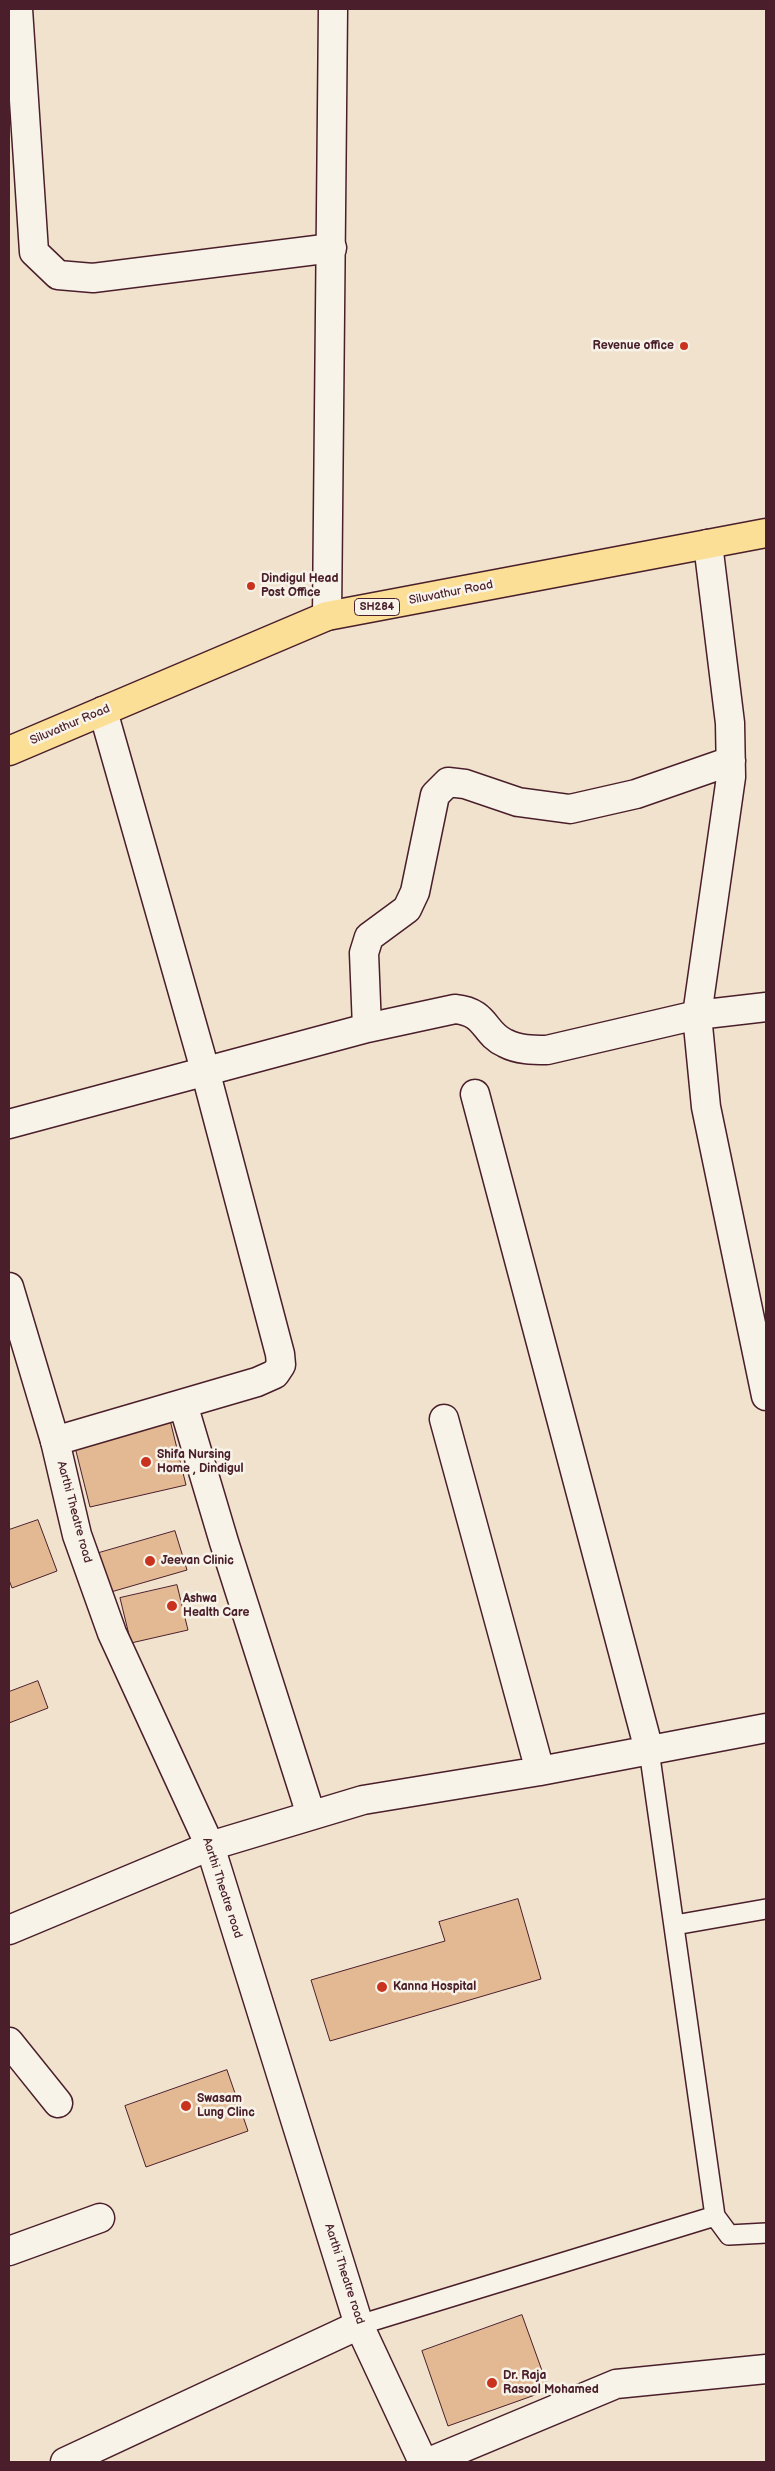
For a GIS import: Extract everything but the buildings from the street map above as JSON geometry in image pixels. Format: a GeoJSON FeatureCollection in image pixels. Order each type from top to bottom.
{"type":"FeatureCollection","features":[{"type":"Feature","properties":{"kind":"main road","name":"Siluvathur Road"},"geometry":{"type":"LineString","coordinates":[[9,752],[327,616],[766,532]]}},
{"type":"Feature","properties":{"kind":"street"},"geometry":{"type":"LineString","coordinates":[[18,9],[34,252],[58,276],[93,278],[332,248]]}},
{"type":"Feature","properties":{"kind":"street"},"geometry":{"type":"LineString","coordinates":[[327,616],[333,9]]}},
{"type":"Feature","properties":{"kind":"street"},"geometry":{"type":"LineString","coordinates":[[708,544],[730,723],[731,777],[697,1015],[706,1107],[766,1396]]}},
{"type":"Feature","properties":{"kind":"street"},"geometry":{"type":"LineString","coordinates":[[55,1441],[257,1382],[276,1374],[282,1365],[205,1070],[103,711]]}},
{"type":"Feature","properties":{"kind":"street"},"geometry":{"type":"LineString","coordinates":[[367,1028],[364,953],[366,945],[369,936],[406,909],[415,892],[435,795],[448,782],[465,784],[518,802],[570,809],[636,794],[731,761]]}},
{"type":"Feature","properties":{"kind":"street"},"geometry":{"type":"LineString","coordinates":[[9,1124],[205,1070],[367,1028],[454,1008],[467,1010],[478,1017],[503,1043],[526,1050],[547,1050],[697,1015],[766,1007]]}},
{"type":"Feature","properties":{"kind":"street"},"geometry":{"type":"LineString","coordinates":[[475,1094],[649,1750]]}},
{"type":"Feature","properties":{"kind":"street","name":"Aarthi Theatre road"},"geometry":{"type":"LineString","coordinates":[[9,1287],[55,1441],[77,1535],[112,1634],[210,1846],[359,2325],[423,2462]]}},
{"type":"Feature","properties":{"kind":"street"},"geometry":{"type":"LineString","coordinates":[[183,1404],[224,1542],[311,1814]]}},
{"type":"Feature","properties":{"kind":"street"},"geometry":{"type":"LineString","coordinates":[[444,1419],[540,1771]]}},
{"type":"Feature","properties":{"kind":"street"},"geometry":{"type":"LineString","coordinates":[[9,1930],[210,1846],[311,1814],[363,1800],[540,1771],[766,1728]]}},
{"type":"Feature","properties":{"kind":"street"},"geometry":{"type":"LineString","coordinates":[[9,2042],[58,2103]]}},
{"type":"Feature","properties":{"kind":"street"},"geometry":{"type":"LineString","coordinates":[[9,2251],[100,2218]]}},
{"type":"Feature","properties":{"kind":"street"},"geometry":{"type":"LineString","coordinates":[[65,2462],[359,2325]]}},
{"type":"Feature","properties":{"kind":"street"},"geometry":{"type":"LineString","coordinates":[[429,2462],[616,2384],[766,2369]]}},
{"type":"Feature","properties":{"kind":"lane"},"geometry":{"type":"LineString","coordinates":[[649,1750],[715,2216],[729,2235],[766,2233]]}},
{"type":"Feature","properties":{"kind":"lane"},"geometry":{"type":"LineString","coordinates":[[674,1925],[766,1909]]}},
{"type":"Feature","properties":{"kind":"lane"},"geometry":{"type":"LineString","coordinates":[[359,2325],[715,2216]]}},
{"type":"Feature","properties":{"kind":"place","name":"Revenue office"},"geometry":{"type":"Point","coordinates":[684,346]}},
{"type":"Feature","properties":{"kind":"place","name":"Dindigul Head Post Office"},"geometry":{"type":"Point","coordinates":[251,586]}},
{"type":"Feature","properties":{"kind":"place","name":"Shifa Nursing Home , Dindigul"},"geometry":{"type":"Point","coordinates":[146,1462]}},
{"type":"Feature","properties":{"kind":"place","name":"Jeevan Clinic"},"geometry":{"type":"Point","coordinates":[150,1561]}},
{"type":"Feature","properties":{"kind":"place","name":"Ashwa Health Care"},"geometry":{"type":"Point","coordinates":[172,1606]}},
{"type":"Feature","properties":{"kind":"place","name":"Kanna Hospital"},"geometry":{"type":"Point","coordinates":[382,1987]}},
{"type":"Feature","properties":{"kind":"place","name":"Swasam Lung Clinc"},"geometry":{"type":"Point","coordinates":[186,2106]}},
{"type":"Feature","properties":{"kind":"place","name":"Dr. Raja Rasool Mohamed"},"geometry":{"type":"Point","coordinates":[492,2383]}}]}
